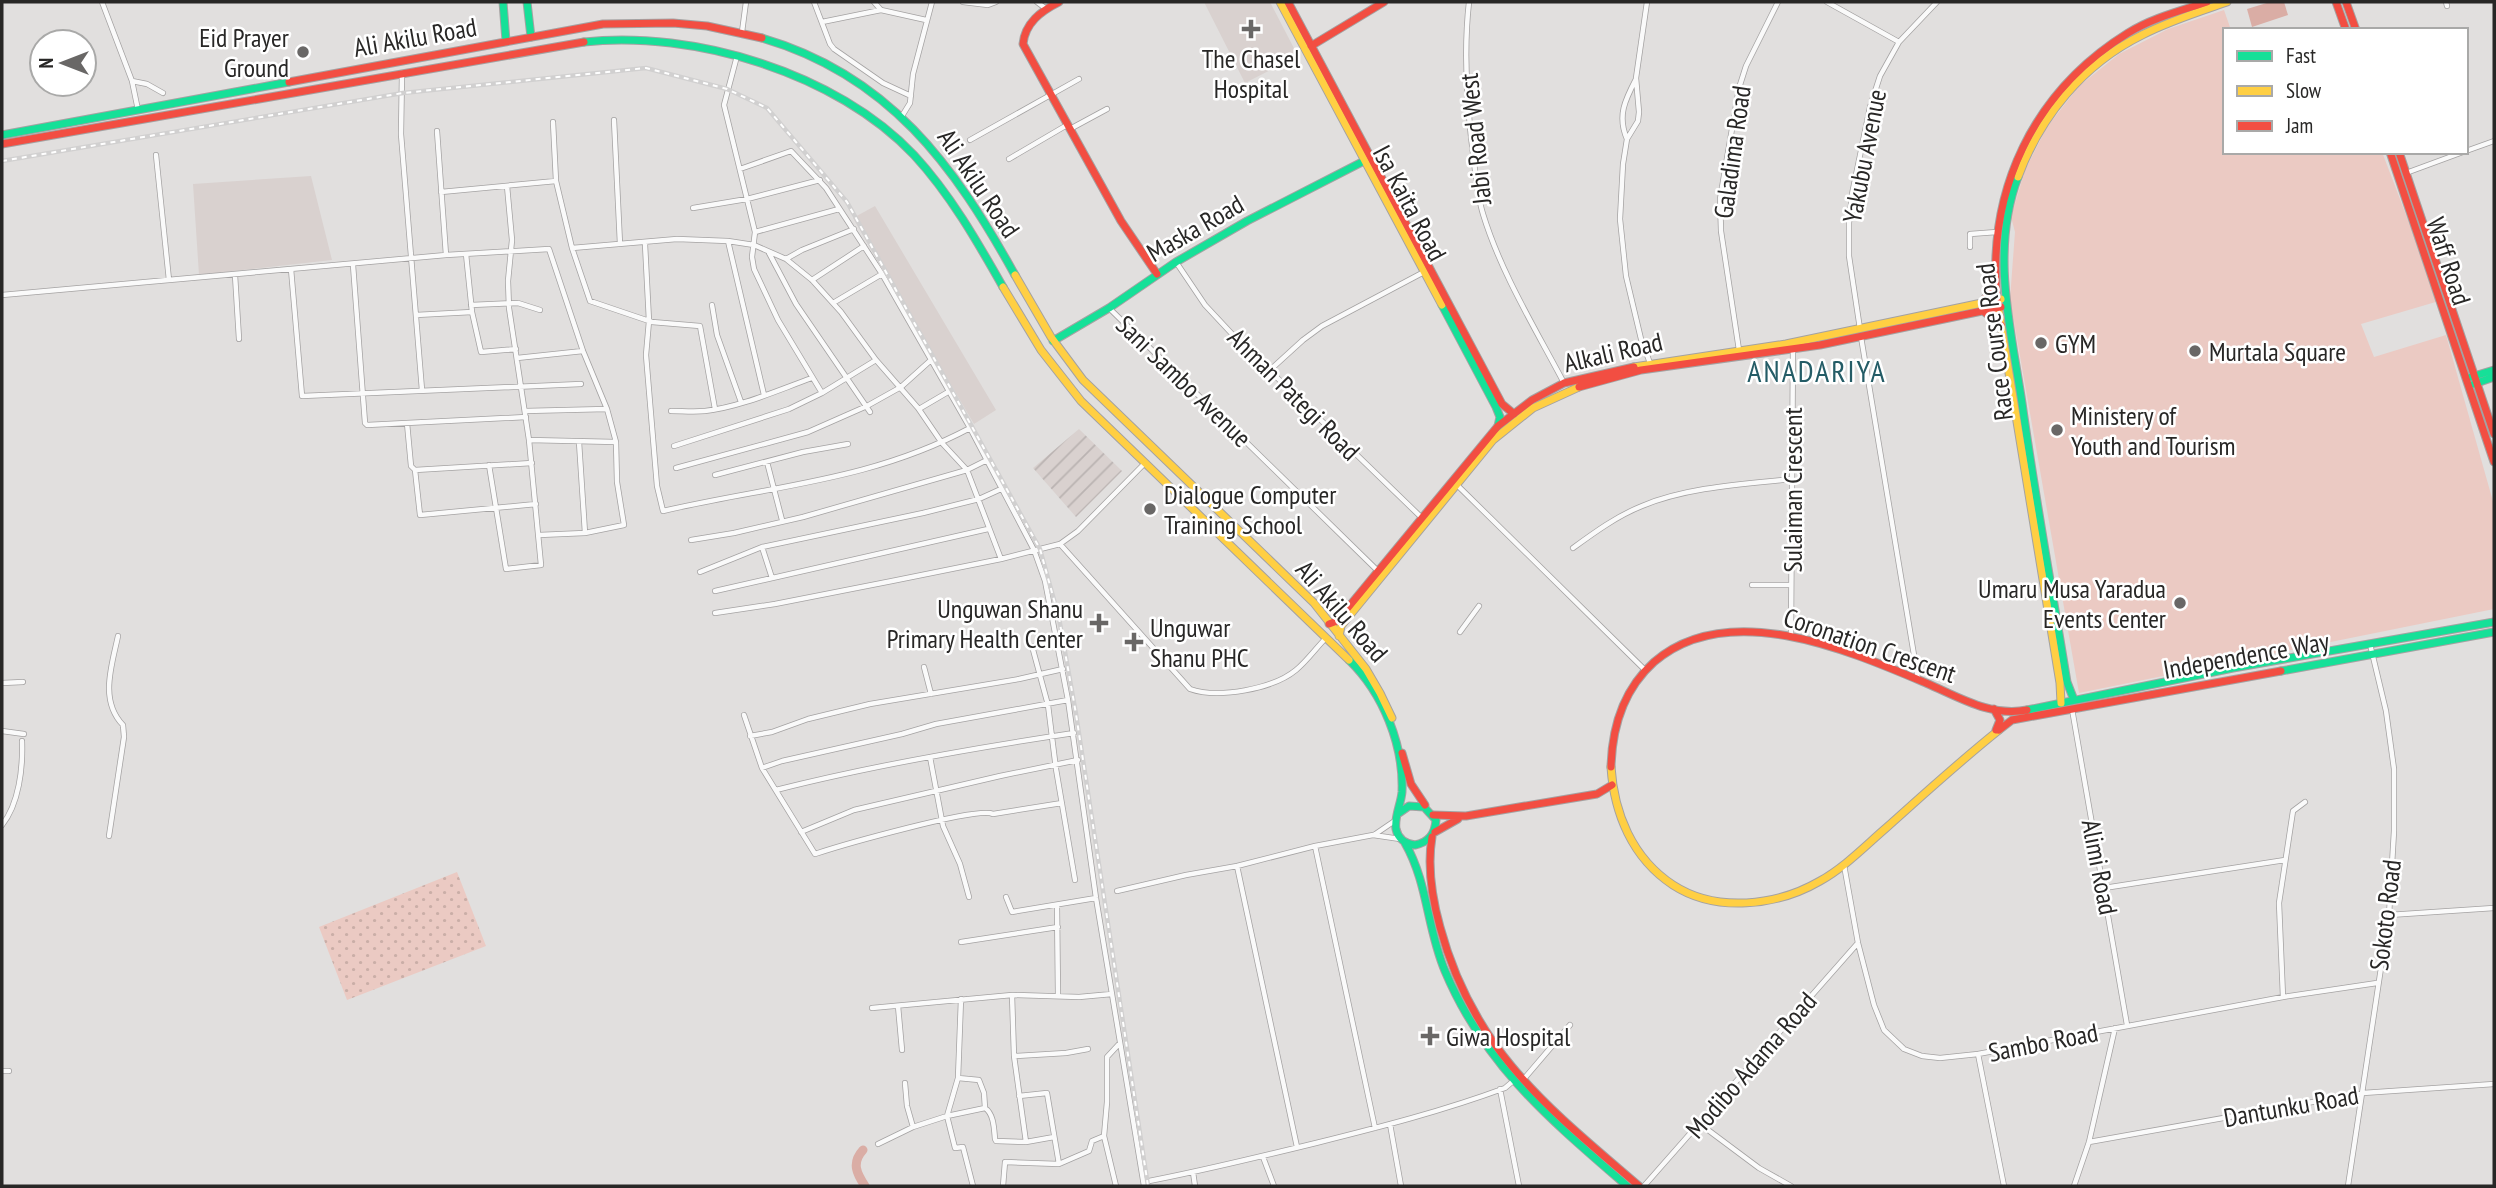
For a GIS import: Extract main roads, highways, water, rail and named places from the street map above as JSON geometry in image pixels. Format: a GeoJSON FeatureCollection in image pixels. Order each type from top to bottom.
{"type":"FeatureCollection","features":[{"type":"Feature","properties":{"kind":"main road"},"geometry":{"type":"LineString","coordinates":[[503,2],[506,41]]}},
{"type":"Feature","properties":{"kind":"main road"},"geometry":{"type":"LineString","coordinates":[[527,2],[531,37]]}},
{"type":"Feature","properties":{"kind":"main road"},"geometry":{"type":"LineString","coordinates":[[1059,2],[1045,8],[1034,20],[1023,44],[1134,242],[1157,274]]}},
{"type":"Feature","properties":{"kind":"main road","name":"Isa Kaita Road"},"geometry":{"type":"LineString","coordinates":[[1280,2],[1424,272],[1502,404],[1514,414]]}},
{"type":"Feature","properties":{"kind":"main road","name":"Isa Kaita Road"},"geometry":{"type":"LineString","coordinates":[[1288,2],[1458,328],[1496,407],[1500,417],[1498,426]]}},
{"type":"Feature","properties":{"kind":"main road"},"geometry":{"type":"LineString","coordinates":[[1311,46],[1384,2]]}},
{"type":"Feature","properties":{"kind":"main road","name":"Race Course Road"},"geometry":{"type":"LineString","coordinates":[[2073,704],[2043,547],[2002,303],[1996,282],[1997,232],[2001,206],[2015,161],[2035,121],[2050,100],[2087,62],[2130,33],[2207,2]]}},
{"type":"Feature","properties":{"kind":"main road","name":"Race Course Road"},"geometry":{"type":"LineString","coordinates":[[2061,702],[2001,325],[2004,243],[2012,196],[2032,144],[2058,104],[2094,67],[2131,41],[2227,2]]}},
{"type":"Feature","properties":{"kind":"main road"},"geometry":{"type":"LineString","coordinates":[[2336,2],[2345,28]]}},
{"type":"Feature","properties":{"kind":"main road"},"geometry":{"type":"LineString","coordinates":[[2346,2],[2355,28]]}},
{"type":"Feature","properties":{"kind":"main road","name":"Ali Akilu Road"},"geometry":{"type":"LineString","coordinates":[[2,144],[16,138],[138,111],[603,24],[648,21],[694,24],[742,32],[792,47],[864,87],[902,116],[939,155],[966,192],[1053,341],[1084,381],[1312,602],[1356,654],[1380,690],[1395,726],[1411,784],[1431,812]]}},
{"type":"Feature","properties":{"kind":"main road","name":"Ali Akilu Road"},"geometry":{"type":"LineString","coordinates":[[2,135],[16,138],[552,46],[612,39],[666,41],[737,55],[831,94],[889,131],[938,181],[1051,366],[1098,420],[1327,637],[1373,689],[1390,723],[1402,783],[1398,817]]}},
{"type":"Feature","properties":{"kind":"main road","name":"Waff Road"},"geometry":{"type":"LineString","coordinates":[[2391,154],[2471,381],[2494,462]]}},
{"type":"Feature","properties":{"kind":"main road","name":"Waff Road"},"geometry":{"type":"LineString","coordinates":[[2400,154],[2471,365],[2471,381],[2481,393],[2494,434]]}},
{"type":"Feature","properties":{"kind":"main road","name":"Maska Road"},"geometry":{"type":"LineString","coordinates":[[1053,341],[1109,309],[1176,261],[1364,161]]}},
{"type":"Feature","properties":{"kind":"main road"},"geometry":{"type":"LineString","coordinates":[[1996,282],[1982,307],[2001,325]]}},
{"type":"Feature","properties":{"kind":"main road","name":"Alkali Road"},"geometry":{"type":"LineString","coordinates":[[1329,624],[1337,621],[1422,518],[1503,431],[1553,397],[1583,384],[1653,369],[1793,346],[2002,303]]}},
{"type":"Feature","properties":{"kind":"main road","name":"Alkali Road"},"geometry":{"type":"LineString","coordinates":[[1339,636],[1341,626],[1498,426],[1532,400],[1564,383],[1650,363],[1739,350],[1793,346]]}},
{"type":"Feature","properties":{"kind":"main road"},"geometry":{"type":"LineString","coordinates":[[2471,365],[2491,374]]}},
{"type":"Feature","properties":{"kind":"main road"},"geometry":{"type":"LineString","coordinates":[[2471,381],[2491,374]]}},
{"type":"Feature","properties":{"kind":"main road"},"geometry":{"type":"LineString","coordinates":[[2481,393],[2491,374]]}},
{"type":"Feature","properties":{"kind":"main road","name":"Independence Way"},"geometry":{"type":"LineString","coordinates":[[2007,724],[2018,718],[2073,704],[2370,644],[2494,622]]}},
{"type":"Feature","properties":{"kind":"main road","name":"Coronation Crescent"},"geometry":{"type":"LineString","coordinates":[[2007,724],[1844,865],[1817,883],[1785,896],[1763,901],[1707,901],[1673,886],[1648,865],[1626,833],[1614,798],[1613,731],[1620,705],[1644,669],[1672,650],[1699,637],[1725,631],[1753,630],[1791,637],[1918,679],[1973,704],[2004,712],[2018,711]]}},
{"type":"Feature","properties":{"kind":"main road","name":"Independence Way"},"geometry":{"type":"LineString","coordinates":[[2018,711],[2494,632]]}},
{"type":"Feature","properties":{"kind":"main road"},"geometry":{"type":"LineString","coordinates":[[1993,734],[2000,723],[1994,709]]}},
{"type":"Feature","properties":{"kind":"main road"},"geometry":{"type":"LineString","coordinates":[[1403,841],[1417,845],[1428,841],[1443,826],[1466,816],[1597,794],[1612,785]]}},
{"type":"Feature","properties":{"kind":"main road"},"geometry":{"type":"LineString","coordinates":[[1597,794],[1614,798]]}},
{"type":"Feature","properties":{"kind":"main road"},"geometry":{"type":"LineString","coordinates":[[1466,816],[1431,812],[1416,804],[1404,809],[1398,817],[1396,830],[1417,863],[1434,939],[1450,987],[1475,1034],[1512,1082],[1626,1186]]}},
{"type":"Feature","properties":{"kind":"main road"},"geometry":{"type":"LineString","coordinates":[[1431,812],[1436,820],[1428,860],[1429,870],[1446,952],[1479,1026],[1522,1081],[1642,1186]]}},
{"type":"Feature","properties":{"kind":"waterway"},"geometry":{"type":"LineString","coordinates":[[863,1150],[856,1164],[865,1186]]}},
{"type":"Feature","properties":{"kind":"railway"},"geometry":{"type":"LineString","coordinates":[[2,161],[403,93],[646,68],[727,89],[767,108],[847,202],[1040,549],[1059,618],[1076,714],[1148,1186]]}},
{"type":"Feature","properties":{"kind":"place","name":"The Chasel Hospital"},"geometry":{"type":"Point","coordinates":[1251,29]}},
{"type":"Feature","properties":{"kind":"place","name":"Eid Prayer Ground"},"geometry":{"type":"Point","coordinates":[303,52]}},
{"type":"Feature","properties":{"kind":"place","name":"GYM"},"geometry":{"type":"Point","coordinates":[2041,343]}},
{"type":"Feature","properties":{"kind":"place","name":"Murtala Square"},"geometry":{"type":"Point","coordinates":[2195,351]}},
{"type":"Feature","properties":{"kind":"place","name":"Ministery of Youth and Tourism"},"geometry":{"type":"Point","coordinates":[2057,430]}},
{"type":"Feature","properties":{"kind":"place","name":"Dialogue Computer Training School"},"geometry":{"type":"Point","coordinates":[1150,509]}},
{"type":"Feature","properties":{"kind":"place","name":"Umaru Musa Yaradua Events Center"},"geometry":{"type":"Point","coordinates":[2180,603]}},
{"type":"Feature","properties":{"kind":"place","name":"Unguwan Shanu Primary Health Center"},"geometry":{"type":"Point","coordinates":[1099,623]}},
{"type":"Feature","properties":{"kind":"place","name":"Unguwar Shanu PHC"},"geometry":{"type":"Point","coordinates":[1134,642]}},
{"type":"Feature","properties":{"kind":"place","name":"Giwa Hospital"},"geometry":{"type":"Point","coordinates":[1430,1036]}},
{"type":"Feature","properties":{"kind":"district","name":"ANADARIYA"},"geometry":{"type":"Point","coordinates":[1817,370]}}]}
